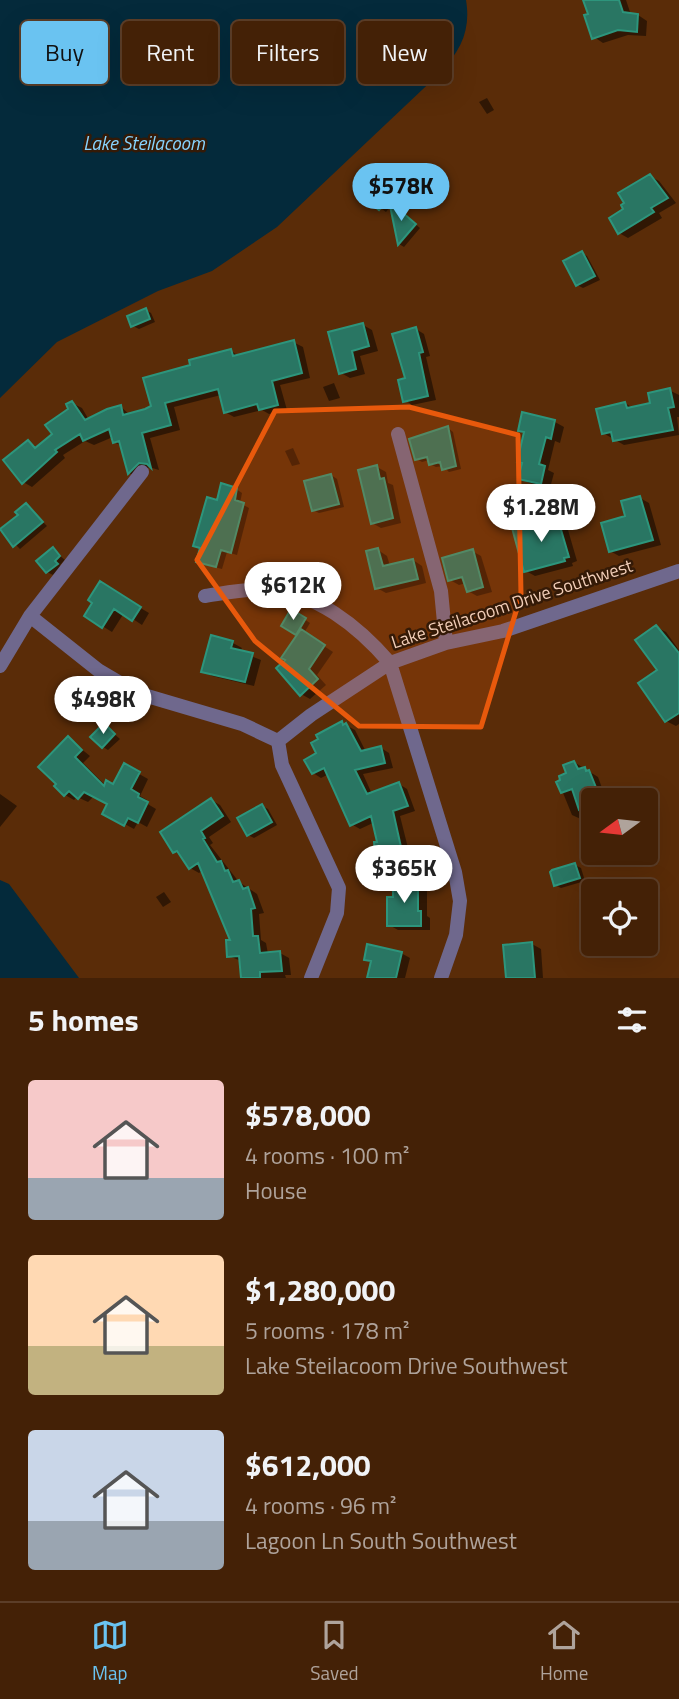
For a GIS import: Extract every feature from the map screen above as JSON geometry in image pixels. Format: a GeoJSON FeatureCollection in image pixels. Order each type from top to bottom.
{"type":"FeatureCollection","features":[{"type":"Feature","properties":{"kind":"street"},"geometry":{"type":"LineString","coordinates":[[398,434],[441,591],[446,643]]}},
{"type":"Feature","properties":{"kind":"street"},"geometry":{"type":"LineString","coordinates":[[0,666],[30,617],[142,472]]}},
{"type":"Feature","properties":{"kind":"street","name":"Lake Steilacoom Drive Southwest"},"geometry":{"type":"LineString","coordinates":[[442,978],[456,935],[460,901],[455,872],[390,663],[446,643],[503,631],[679,571]]}},
{"type":"Feature","properties":{"kind":"street"},"geometry":{"type":"LineString","coordinates":[[205,596],[265,589],[303,596],[324,607],[372,642],[390,663],[303,721],[278,741]]}},
{"type":"Feature","properties":{"kind":"street"},"geometry":{"type":"LineString","coordinates":[[30,617],[98,670],[137,693],[242,724],[278,741]]}},
{"type":"Feature","properties":{"kind":"street"},"geometry":{"type":"LineString","coordinates":[[278,741],[282,765],[339,888],[337,913],[311,978]]}},
{"type":"Feature","properties":{"kind":"highlighted area"},"geometry":{"type":"Polygon","coordinates":[[[409,407],[518,435],[521,595],[481,727],[359,726],[255,641],[197,560],[275,411],[409,407]]]}},
{"type":"Feature","properties":{"kind":"water","name":"Lake Steilacoom"},"geometry":{"type":"Polygon","coordinates":[[[0,0],[466,0],[466,30],[452,58],[452,21],[358,21],[358,84],[428,84],[277,227],[212,271],[158,291],[57,342],[0,398],[0,0]]]}},
{"type":"Feature","properties":{"kind":"water"},"geometry":{"type":"Polygon","coordinates":[[[0,880],[9,884],[79,978],[0,978],[0,880]]]}},
{"type":"Feature","properties":{"kind":"building"},"geometry":{"type":"Polygon","coordinates":[[[583,0],[619,0],[623,12],[638,14],[637,32],[618,30],[592,39],[584,15],[588,14],[583,0]]]}},
{"type":"Feature","properties":{"kind":"building"},"geometry":{"type":"Polygon","coordinates":[[[382,169],[401,184],[379,210],[361,196],[382,169]]]}},
{"type":"Feature","properties":{"kind":"building"},"geometry":{"type":"Polygon","coordinates":[[[650,174],[668,198],[651,208],[654,212],[618,234],[609,218],[623,209],[621,205],[624,203],[618,193],[650,174]]]}},
{"type":"Feature","properties":{"kind":"building"},"geometry":{"type":"Polygon","coordinates":[[[389,201],[416,224],[398,245],[389,201]]]}},
{"type":"Feature","properties":{"kind":"building"},"geometry":{"type":"Polygon","coordinates":[[[582,251],[595,276],[576,286],[563,261],[582,251]]]}},
{"type":"Feature","properties":{"kind":"building"},"geometry":{"type":"Polygon","coordinates":[[[146,308],[150,319],[131,327],[127,316],[146,308]]]}},
{"type":"Feature","properties":{"kind":"building"},"geometry":{"type":"Polygon","coordinates":[[[363,323],[369,346],[352,351],[356,369],[339,374],[328,332],[363,323]]]}},
{"type":"Feature","properties":{"kind":"building"},"geometry":{"type":"Polygon","coordinates":[[[416,327],[423,352],[419,353],[428,396],[403,402],[398,380],[405,378],[392,334],[416,327]]]}},
{"type":"Feature","properties":{"kind":"building"},"geometry":{"type":"Polygon","coordinates":[[[294,340],[302,373],[272,381],[278,405],[259,410],[257,404],[224,413],[218,389],[165,403],[171,425],[142,433],[151,468],[147,464],[139,463],[128,474],[119,441],[113,443],[109,429],[83,441],[80,434],[55,450],[57,452],[22,484],[3,460],[28,440],[35,448],[52,434],[45,425],[68,409],[66,404],[72,401],[85,420],[121,405],[123,415],[145,409],[151,406],[143,378],[190,365],[189,360],[231,349],[233,356],[294,340]]]}},
{"type":"Feature","properties":{"kind":"building"},"geometry":{"type":"Polygon","coordinates":[[[670,388],[674,407],[668,408],[673,430],[613,441],[611,432],[602,434],[596,409],[625,402],[627,408],[650,403],[648,393],[670,388]]]}},
{"type":"Feature","properties":{"kind":"building"},"geometry":{"type":"Polygon","coordinates":[[[522,412],[555,420],[551,439],[546,437],[539,464],[545,466],[541,484],[518,479],[522,463],[517,462],[524,432],[518,431],[522,412]]]}},
{"type":"Feature","properties":{"kind":"building"},"geometry":{"type":"Polygon","coordinates":[[[448,426],[456,466],[442,470],[440,462],[429,465],[427,457],[415,460],[409,439],[448,426]]]}},
{"type":"Feature","properties":{"kind":"building"},"geometry":{"type":"Polygon","coordinates":[[[377,465],[380,479],[384,478],[393,518],[371,524],[358,470],[377,465]]]}},
{"type":"Feature","properties":{"kind":"building"},"geometry":{"type":"Polygon","coordinates":[[[331,474],[339,504],[312,511],[304,481],[331,474]]]}},
{"type":"Feature","properties":{"kind":"building"},"geometry":{"type":"Polygon","coordinates":[[[221,483],[237,488],[235,500],[244,503],[231,553],[221,550],[216,567],[196,562],[200,548],[193,546],[207,497],[217,500],[221,483]]]}},
{"type":"Feature","properties":{"kind":"building"},"geometry":{"type":"Polygon","coordinates":[[[640,496],[653,540],[609,552],[601,523],[625,516],[621,501],[640,496]]]}},
{"type":"Feature","properties":{"kind":"building"},"geometry":{"type":"Polygon","coordinates":[[[26,503],[43,522],[13,547],[0,529],[18,515],[15,512],[26,503]]]}},
{"type":"Feature","properties":{"kind":"building"},"geometry":{"type":"Polygon","coordinates":[[[557,516],[569,557],[564,558],[565,561],[524,572],[512,528],[557,516]]]}},
{"type":"Feature","properties":{"kind":"building"},"geometry":{"type":"Polygon","coordinates":[[[53,547],[60,556],[55,561],[58,564],[46,573],[36,561],[53,547]]]}},
{"type":"Feature","properties":{"kind":"building"},"geometry":{"type":"Polygon","coordinates":[[[378,548],[383,566],[413,559],[418,579],[375,589],[366,551],[378,548]]]}},
{"type":"Feature","properties":{"kind":"building"},"geometry":{"type":"Polygon","coordinates":[[[473,549],[483,587],[467,592],[462,577],[448,581],[442,558],[473,549]]]}},
{"type":"Feature","properties":{"kind":"building"},"geometry":{"type":"Polygon","coordinates":[[[100,581],[141,607],[132,621],[114,609],[102,628],[84,616],[92,603],[88,600],[100,581]]]}},
{"type":"Feature","properties":{"kind":"building"},"geometry":{"type":"Polygon","coordinates":[[[291,609],[306,618],[296,635],[281,626],[291,609]]]}},
{"type":"Feature","properties":{"kind":"building"},"geometry":{"type":"Polygon","coordinates":[[[656,625],[679,653],[679,713],[665,722],[638,683],[657,670],[635,640],[656,625]]]}},
{"type":"Feature","properties":{"kind":"building"},"geometry":{"type":"Polygon","coordinates":[[[301,629],[325,645],[309,669],[318,679],[300,696],[276,668],[285,660],[281,658],[301,629]]]}},
{"type":"Feature","properties":{"kind":"building"},"geometry":{"type":"Polygon","coordinates":[[[211,635],[233,641],[231,648],[253,653],[245,682],[201,672],[211,635]]]}},
{"type":"Feature","properties":{"kind":"building"},"geometry":{"type":"Polygon","coordinates":[[[342,721],[343,725],[346,723],[361,751],[381,746],[385,763],[355,770],[367,794],[399,782],[408,806],[393,811],[403,856],[391,858],[393,865],[370,869],[367,856],[375,854],[374,842],[377,842],[371,816],[350,826],[324,768],[312,774],[304,760],[316,753],[311,743],[318,739],[316,735],[342,721]]]}},
{"type":"Feature","properties":{"kind":"building"},"geometry":{"type":"Polygon","coordinates":[[[104,723],[115,734],[102,748],[90,737],[104,723]]]}},
{"type":"Feature","properties":{"kind":"building"},"geometry":{"type":"Polygon","coordinates":[[[68,736],[82,750],[75,757],[104,786],[106,780],[113,784],[124,763],[140,772],[131,789],[139,794],[138,797],[148,802],[138,823],[128,818],[124,826],[102,814],[107,804],[84,792],[78,799],[69,791],[64,796],[38,767],[68,736]]]}},
{"type":"Feature","properties":{"kind":"building"},"geometry":{"type":"Polygon","coordinates":[[[574,761],[578,769],[585,767],[586,771],[589,770],[596,788],[581,788],[579,810],[572,789],[561,793],[556,782],[560,780],[559,776],[566,773],[563,765],[574,761]]]}},
{"type":"Feature","properties":{"kind":"building"},"geometry":{"type":"Polygon","coordinates":[[[211,798],[223,816],[201,831],[205,838],[203,839],[217,862],[221,861],[225,871],[228,870],[233,882],[239,880],[243,889],[248,887],[255,908],[251,909],[253,936],[258,936],[260,953],[280,951],[282,971],[260,972],[260,978],[241,978],[239,956],[227,957],[226,940],[230,940],[198,863],[189,869],[177,851],[173,853],[160,832],[211,798]]]}},
{"type":"Feature","properties":{"kind":"building"},"geometry":{"type":"Polygon","coordinates":[[[262,804],[272,822],[247,836],[237,818],[262,804]]]}},
{"type":"Feature","properties":{"kind":"building"},"geometry":{"type":"Polygon","coordinates":[[[575,863],[580,878],[554,886],[550,872],[575,863]]]}},
{"type":"Feature","properties":{"kind":"building"},"geometry":{"type":"Polygon","coordinates":[[[393,882],[418,882],[421,926],[387,926],[387,897],[393,897],[393,882]]]}},
{"type":"Feature","properties":{"kind":"building"},"geometry":{"type":"Polygon","coordinates":[[[532,942],[535,978],[506,978],[503,945],[532,942]]]}},
{"type":"Feature","properties":{"kind":"building"},"geometry":{"type":"Polygon","coordinates":[[[367,944],[402,952],[396,978],[367,978],[371,961],[364,960],[367,944]]]}}]}
